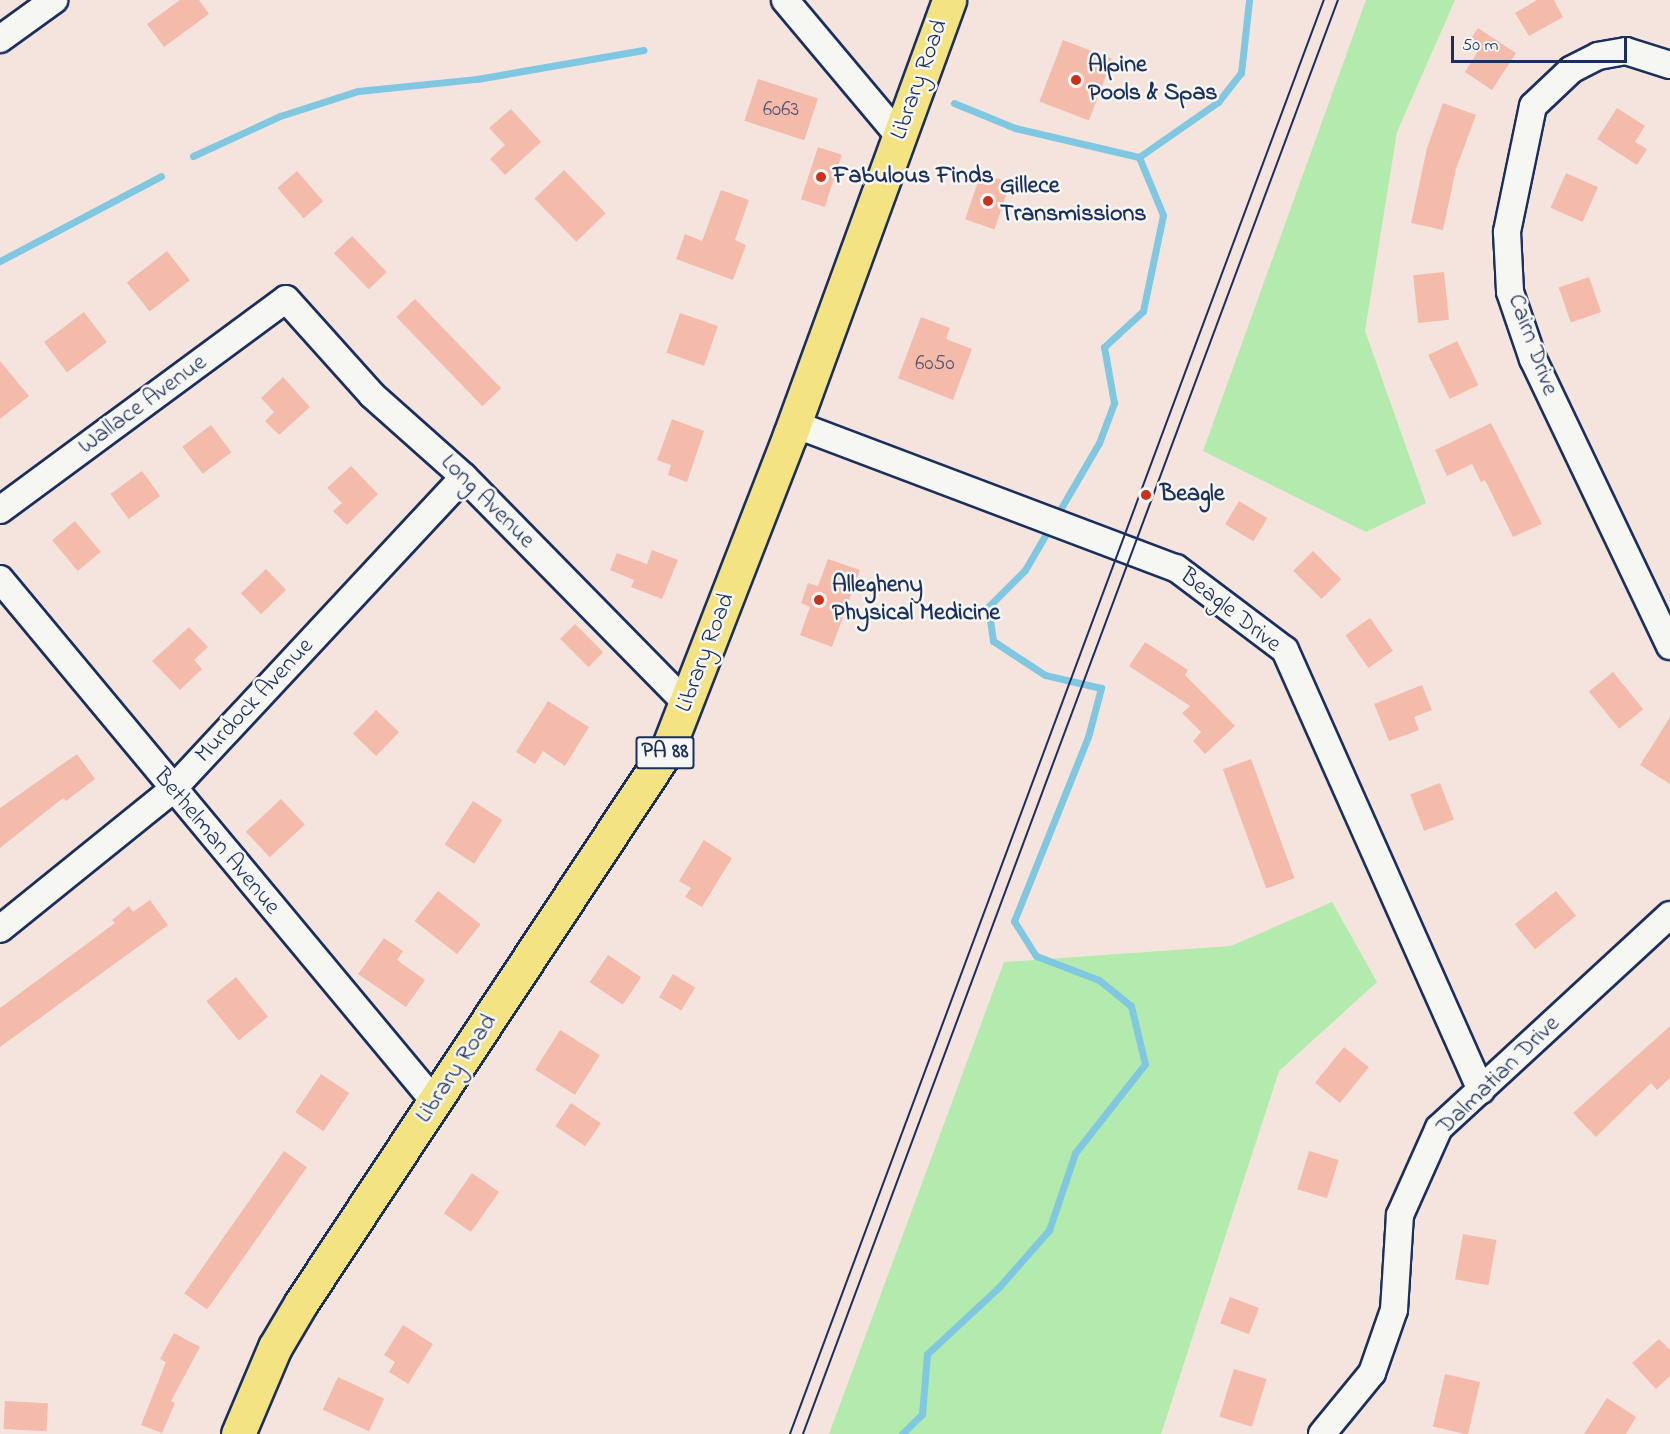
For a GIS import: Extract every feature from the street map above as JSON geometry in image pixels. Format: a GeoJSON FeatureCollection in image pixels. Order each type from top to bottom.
{"type":"FeatureCollection","features":[{"type":"Feature","properties":{"kind":"main road","name":"Library Road"},"geometry":{"type":"LineString","coordinates":[[238,1434],[275,1347],[641,792],[688,705],[794,424],[949,0]]}},
{"type":"Feature","properties":{"kind":"street"},"geometry":{"type":"LineString","coordinates":[[0,39],[54,0]]}},
{"type":"Feature","properties":{"kind":"street"},"geometry":{"type":"LineString","coordinates":[[785,0],[899,136]]}},
{"type":"Feature","properties":{"kind":"street","name":"Cairn Drive"},"geometry":{"type":"LineString","coordinates":[[1670,65],[1626,51],[1598,56],[1571,70],[1533,106],[1507,232],[1510,292],[1533,359],[1670,646]]}},
{"type":"Feature","properties":{"kind":"street","name":"Long Avenue"},"geometry":{"type":"LineString","coordinates":[[286,300],[372,395],[464,477],[688,705]]}},
{"type":"Feature","properties":{"kind":"street","name":"Wallace Avenue"},"geometry":{"type":"LineString","coordinates":[[0,510],[286,300]]}},
{"type":"Feature","properties":{"kind":"street","name":"Beagle Drive"},"geometry":{"type":"LineString","coordinates":[[794,424],[1031,510],[1176,568],[1285,650],[1481,1090]]}},
{"type":"Feature","properties":{"kind":"street","name":"Murdock Avenue"},"geometry":{"type":"LineString","coordinates":[[0,929],[172,790],[464,477]]}},
{"type":"Feature","properties":{"kind":"street","name":"Bethelman Avenue"},"geometry":{"type":"LineString","coordinates":[[0,579],[172,790],[435,1102]]}},
{"type":"Feature","properties":{"kind":"street","name":"Dalmatian Drive"},"geometry":{"type":"LineString","coordinates":[[1322,1434],[1372,1373],[1394,1310],[1400,1215],[1439,1128],[1670,915]]}},
{"type":"Feature","properties":{"kind":"green space"},"geometry":{"type":"Polygon","coordinates":[[[1366,0],[1455,0],[1397,132],[1365,331],[1426,503],[1366,532],[1203,451],[1366,0]]]}},
{"type":"Feature","properties":{"kind":"green space"},"geometry":{"type":"Polygon","coordinates":[[[1332,902],[1377,982],[1279,1071],[1161,1434],[829,1434],[1004,962],[1231,946],[1332,902]]]}},
{"type":"Feature","properties":{"kind":"building"},"geometry":{"type":"Polygon","coordinates":[[[180,0],[199,0],[209,14],[164,47],[147,24],[180,0]]]}},
{"type":"Feature","properties":{"kind":"building"},"geometry":{"type":"Polygon","coordinates":[[[1537,0],[1554,0],[1563,17],[1529,36],[1515,13],[1537,0]]]}},
{"type":"Feature","properties":{"kind":"building"},"geometry":{"type":"Polygon","coordinates":[[[1478,28],[1516,53],[1492,90],[1465,72],[1478,51],[1468,43],[1478,28]]]}},
{"type":"Feature","properties":{"kind":"building","name":"Alpine Pools & Spas"},"geometry":{"type":"Polygon","coordinates":[[[1063,40],[1112,59],[1089,121],[1039,102],[1063,40]]]}},
{"type":"Feature","properties":{"kind":"building"},"geometry":{"type":"Polygon","coordinates":[[[758,79],[818,98],[804,140],[744,121],[758,79]]]}},
{"type":"Feature","properties":{"kind":"building"},"geometry":{"type":"Polygon","coordinates":[[[1443,103],[1476,115],[1456,169],[1443,230],[1411,223],[1427,148],[1443,103]]]}},
{"type":"Feature","properties":{"kind":"building"},"geometry":{"type":"Polygon","coordinates":[[[1617,108],[1645,126],[1635,142],[1647,149],[1637,165],[1597,139],[1617,108]]]}},
{"type":"Feature","properties":{"kind":"building"},"geometry":{"type":"Polygon","coordinates":[[[511,109],[541,142],[505,175],[490,159],[505,145],[489,128],[511,109]]]}},
{"type":"Feature","properties":{"kind":"building","name":"Fabulous Finds"},"geometry":{"type":"Polygon","coordinates":[[[818,147],[842,155],[825,207],[801,199],[818,147]]]}},
{"type":"Feature","properties":{"kind":"building"},"geometry":{"type":"Polygon","coordinates":[[[564,170],[606,213],[576,242],[535,198],[564,170]]]}},
{"type":"Feature","properties":{"kind":"building"},"geometry":{"type":"Polygon","coordinates":[[[297,171],[323,201],[304,218],[277,188],[297,171]]]}},
{"type":"Feature","properties":{"kind":"building","name":"Gillece Transmissions"},"geometry":{"type":"Polygon","coordinates":[[[981,173],[1010,183],[994,229],[965,219],[981,173]]]}},
{"type":"Feature","properties":{"kind":"building"},"geometry":{"type":"Polygon","coordinates":[[[1566,173],[1598,187],[1583,222],[1551,208],[1566,173]]]}},
{"type":"Feature","properties":{"kind":"building"},"geometry":{"type":"Polygon","coordinates":[[[721,190],[749,200],[735,240],[746,245],[733,280],[676,259],[685,234],[702,241],[721,190]]]}},
{"type":"Feature","properties":{"kind":"building"},"geometry":{"type":"Polygon","coordinates":[[[352,236],[387,272],[369,289],[334,253],[352,236]]]}},
{"type":"Feature","properties":{"kind":"building"},"geometry":{"type":"Polygon","coordinates":[[[167,251],[190,280],[150,312],[127,282],[167,251]]]}},
{"type":"Feature","properties":{"kind":"building"},"geometry":{"type":"Polygon","coordinates":[[[1444,272],[1449,320],[1418,323],[1413,275],[1444,272]]]}},
{"type":"Feature","properties":{"kind":"building"},"geometry":{"type":"Polygon","coordinates":[[[1589,277],[1601,312],[1571,322],[1559,287],[1589,277]]]}},
{"type":"Feature","properties":{"kind":"building"},"geometry":{"type":"Polygon","coordinates":[[[415,299],[501,388],[482,406],[396,317],[415,299]]]}},
{"type":"Feature","properties":{"kind":"building"},"geometry":{"type":"Polygon","coordinates":[[[84,312],[107,342],[67,372],[44,342],[84,312]]]}},
{"type":"Feature","properties":{"kind":"building"},"geometry":{"type":"Polygon","coordinates":[[[680,313],[718,326],[704,366],[666,353],[680,313]]]}},
{"type":"Feature","properties":{"kind":"building"},"geometry":{"type":"Polygon","coordinates":[[[921,317],[950,328],[946,339],[972,349],[953,400],[898,378],[921,317]]]}},
{"type":"Feature","properties":{"kind":"building"},"geometry":{"type":"Polygon","coordinates":[[[1457,341],[1478,385],[1450,399],[1428,355],[1457,341]]]}},
{"type":"Feature","properties":{"kind":"building"},"geometry":{"type":"Polygon","coordinates":[[[0,361],[29,396],[0,419],[0,361]]]}},
{"type":"Feature","properties":{"kind":"building"},"geometry":{"type":"Polygon","coordinates":[[[283,377],[310,407],[279,435],[265,421],[274,412],[261,398],[283,377]]]}},
{"type":"Feature","properties":{"kind":"building"},"geometry":{"type":"Polygon","coordinates":[[[672,419],[704,431],[687,482],[668,475],[671,465],[657,460],[672,419]]]}},
{"type":"Feature","properties":{"kind":"building"},"geometry":{"type":"Polygon","coordinates":[[[1491,423],[1542,524],[1513,537],[1485,480],[1481,482],[1472,464],[1447,476],[1435,450],[1491,423]]]}},
{"type":"Feature","properties":{"kind":"building"},"geometry":{"type":"Polygon","coordinates":[[[211,425],[231,452],[203,474],[182,447],[211,425]]]}},
{"type":"Feature","properties":{"kind":"building"},"geometry":{"type":"Polygon","coordinates":[[[351,466],[378,494],[347,525],[333,511],[342,503],[327,488],[351,466]]]}},
{"type":"Feature","properties":{"kind":"building"},"geometry":{"type":"Polygon","coordinates":[[[142,471],[160,496],[129,519],[110,494],[142,471]]]}},
{"type":"Feature","properties":{"kind":"building"},"geometry":{"type":"Polygon","coordinates":[[[1239,501],[1267,518],[1253,541],[1225,524],[1239,501]]]}},
{"type":"Feature","properties":{"kind":"building"},"geometry":{"type":"Polygon","coordinates":[[[75,521],[101,552],[78,571],[52,540],[75,521]]]}},
{"type":"Feature","properties":{"kind":"building"},"geometry":{"type":"Polygon","coordinates":[[[652,550],[678,560],[662,599],[631,587],[634,580],[610,570],[617,553],[647,564],[652,550]]]}},
{"type":"Feature","properties":{"kind":"building"},"geometry":{"type":"Polygon","coordinates":[[[1313,551],[1341,579],[1321,599],[1293,571],[1313,551]]]}},
{"type":"Feature","properties":{"kind":"building"},"geometry":{"type":"Polygon","coordinates":[[[828,559],[860,570],[832,647],[800,635],[810,607],[801,603],[808,583],[818,586],[828,559]]]}},
{"type":"Feature","properties":{"kind":"building"},"geometry":{"type":"Polygon","coordinates":[[[266,569],[286,590],[261,614],[241,593],[266,569]]]}},
{"type":"Feature","properties":{"kind":"building"},"geometry":{"type":"Polygon","coordinates":[[[1370,618],[1393,651],[1368,668],[1345,635],[1370,618]]]}},
{"type":"Feature","properties":{"kind":"building"},"geometry":{"type":"Polygon","coordinates":[[[575,624],[603,652],[588,667],[560,639],[575,624]]]}},
{"type":"Feature","properties":{"kind":"building"},"geometry":{"type":"Polygon","coordinates":[[[189,627],[208,647],[194,660],[202,669],[180,690],[152,661],[189,627]]]}},
{"type":"Feature","properties":{"kind":"building"},"geometry":{"type":"Polygon","coordinates":[[[1145,642],[1188,670],[1185,675],[1235,726],[1205,754],[1193,741],[1201,732],[1182,713],[1190,706],[1129,666],[1145,642]]]}},
{"type":"Feature","properties":{"kind":"building"},"geometry":{"type":"Polygon","coordinates":[[[1613,672],[1643,709],[1619,729],[1589,692],[1613,672]]]}},
{"type":"Feature","properties":{"kind":"building"},"geometry":{"type":"Polygon","coordinates":[[[1422,685],[1432,710],[1414,717],[1419,730],[1389,741],[1374,704],[1422,685]]]}},
{"type":"Feature","properties":{"kind":"building"},"geometry":{"type":"Polygon","coordinates":[[[548,701],[589,727],[565,766],[543,751],[535,764],[516,752],[548,701]]]}},
{"type":"Feature","properties":{"kind":"building"},"geometry":{"type":"Polygon","coordinates":[[[376,710],[399,732],[376,756],[353,734],[376,710]]]}},
{"type":"Feature","properties":{"kind":"building"},"geometry":{"type":"Polygon","coordinates":[[[1670,717],[1670,784],[1640,765],[1670,717]]]}},
{"type":"Feature","properties":{"kind":"building"},"geometry":{"type":"Polygon","coordinates":[[[77,754],[95,779],[66,801],[63,798],[0,848],[0,808],[77,754]]]}},
{"type":"Feature","properties":{"kind":"building"},"geometry":{"type":"Polygon","coordinates":[[[1251,759],[1294,878],[1266,889],[1223,769],[1251,759]]]}},
{"type":"Feature","properties":{"kind":"building"},"geometry":{"type":"Polygon","coordinates":[[[1440,783],[1454,819],[1424,831],[1410,794],[1440,783]]]}},
{"type":"Feature","properties":{"kind":"building"},"geometry":{"type":"Polygon","coordinates":[[[281,799],[305,825],[270,857],[246,832],[281,799]]]}},
{"type":"Feature","properties":{"kind":"building"},"geometry":{"type":"Polygon","coordinates":[[[473,801],[502,820],[474,864],[445,845],[473,801]]]}},
{"type":"Feature","properties":{"kind":"building"},"geometry":{"type":"Polygon","coordinates":[[[704,840],[732,858],[702,907],[685,897],[691,888],[679,881],[704,840]]]}},
{"type":"Feature","properties":{"kind":"building"},"geometry":{"type":"Polygon","coordinates":[[[438,891],[481,924],[457,954],[415,921],[438,891]]]}},
{"type":"Feature","properties":{"kind":"building"},"geometry":{"type":"Polygon","coordinates":[[[1556,891],[1576,916],[1535,949],[1515,924],[1556,891]]]}},
{"type":"Feature","properties":{"kind":"building"},"geometry":{"type":"Polygon","coordinates":[[[150,900],[168,925],[0,1047],[0,1008],[115,923],[112,920],[129,906],[133,912],[150,900]]]}},
{"type":"Feature","properties":{"kind":"building"},"geometry":{"type":"Polygon","coordinates":[[[384,938],[403,951],[397,960],[425,980],[406,1007],[358,974],[384,938]]]}},
{"type":"Feature","properties":{"kind":"building"},"geometry":{"type":"Polygon","coordinates":[[[608,955],[641,977],[623,1005],[590,982],[608,955]]]}},
{"type":"Feature","properties":{"kind":"building"},"geometry":{"type":"Polygon","coordinates":[[[673,974],[695,987],[681,1011],[659,997],[673,974]]]}},
{"type":"Feature","properties":{"kind":"building"},"geometry":{"type":"Polygon","coordinates":[[[236,977],[268,1017],[239,1041],[206,1001],[236,977]]]}},
{"type":"Feature","properties":{"kind":"building"},"geometry":{"type":"Polygon","coordinates":[[[1670,1026],[1670,1078],[1657,1090],[1651,1083],[1596,1137],[1573,1113],[1670,1026]]]}},
{"type":"Feature","properties":{"kind":"building"},"geometry":{"type":"Polygon","coordinates":[[[560,1030],[600,1055],[575,1095],[535,1070],[560,1030]]]}},
{"type":"Feature","properties":{"kind":"building"},"geometry":{"type":"Polygon","coordinates":[[[1344,1047],[1369,1067],[1340,1103],[1315,1083],[1344,1047]]]}},
{"type":"Feature","properties":{"kind":"building"},"geometry":{"type":"Polygon","coordinates":[[[321,1074],[349,1093],[323,1131],[295,1112],[321,1074]]]}},
{"type":"Feature","properties":{"kind":"building"},"geometry":{"type":"Polygon","coordinates":[[[571,1103],[601,1123],[585,1146],[555,1126],[571,1103]]]}},
{"type":"Feature","properties":{"kind":"building"},"geometry":{"type":"Polygon","coordinates":[[[284,1151],[307,1167],[207,1310],[184,1294],[284,1151]]]}},
{"type":"Feature","properties":{"kind":"building"},"geometry":{"type":"Polygon","coordinates":[[[1309,1151],[1339,1160],[1327,1198],[1297,1189],[1309,1151]]]}},
{"type":"Feature","properties":{"kind":"building"},"geometry":{"type":"Polygon","coordinates":[[[472,1173],[499,1192],[471,1232],[444,1213],[472,1173]]]}},
{"type":"Feature","properties":{"kind":"building"},"geometry":{"type":"Polygon","coordinates":[[[1463,1234],[1496,1240],[1488,1285],[1455,1279],[1463,1234]]]}},
{"type":"Feature","properties":{"kind":"building"},"geometry":{"type":"Polygon","coordinates":[[[1230,1297],[1259,1308],[1249,1334],[1220,1323],[1230,1297]]]}},
{"type":"Feature","properties":{"kind":"building"},"geometry":{"type":"Polygon","coordinates":[[[403,1325],[433,1344],[408,1384],[389,1372],[395,1362],[384,1355],[403,1325]]]}},
{"type":"Feature","properties":{"kind":"building"},"geometry":{"type":"Polygon","coordinates":[[[174,1333],[200,1347],[171,1401],[175,1403],[162,1433],[141,1425],[166,1362],[160,1359],[174,1333]]]}},
{"type":"Feature","properties":{"kind":"building"},"geometry":{"type":"Polygon","coordinates":[[[1659,1339],[1670,1350],[1670,1376],[1656,1389],[1632,1363],[1659,1339]]]}},
{"type":"Feature","properties":{"kind":"building"},"geometry":{"type":"Polygon","coordinates":[[[1234,1369],[1267,1379],[1252,1427],[1219,1417],[1234,1369]]]}},
{"type":"Feature","properties":{"kind":"building"},"geometry":{"type":"Polygon","coordinates":[[[1445,1374],[1480,1382],[1468,1434],[1433,1427],[1445,1374]]]}},
{"type":"Feature","properties":{"kind":"building"},"geometry":{"type":"Polygon","coordinates":[[[338,1377],[384,1399],[369,1431],[323,1410],[338,1377]]]}},
{"type":"Feature","properties":{"kind":"building"},"geometry":{"type":"Polygon","coordinates":[[[1607,1398],[1636,1417],[1626,1434],[1584,1434],[1607,1398]]]}},
{"type":"Feature","properties":{"kind":"building"},"geometry":{"type":"Polygon","coordinates":[[[5,1401],[48,1403],[46,1431],[4,1429],[5,1401]]]}},
{"type":"Feature","properties":{"kind":"waterway"},"geometry":{"type":"LineString","coordinates":[[902,1434],[922,1414],[927,1354],[999,1287],[1049,1230],[1075,1153],[1145,1064],[1131,1006],[1099,980],[1036,956],[1014,921],[1088,737],[1101,688],[1045,675],[993,641],[988,607],[1025,570],[1099,443],[1114,403],[1104,347],[1143,311],[1163,215],[1139,157],[1218,102],[1241,73],[1249,0]]}},
{"type":"Feature","properties":{"kind":"waterway"},"geometry":{"type":"LineString","coordinates":[[193,156],[280,116],[358,91],[477,79],[643,50]]}},
{"type":"Feature","properties":{"kind":"waterway"},"geometry":{"type":"LineString","coordinates":[[954,103],[1015,128],[1139,157]]}},
{"type":"Feature","properties":{"kind":"waterway"},"geometry":{"type":"LineString","coordinates":[[0,261],[161,176]]}},
{"type":"Feature","properties":{"kind":"tram line"},"geometry":{"type":"LineString","coordinates":[[790,1434],[1324,0]]}},
{"type":"Feature","properties":{"kind":"tram line"},"geometry":{"type":"LineString","coordinates":[[803,1434],[1338,0]]}},
{"type":"Feature","properties":{"kind":"place","name":"Alpine Pools & Spas"},"geometry":{"type":"Point","coordinates":[1076,80]}},
{"type":"Feature","properties":{"kind":"place","name":"Fabulous Finds"},"geometry":{"type":"Point","coordinates":[821,177]}},
{"type":"Feature","properties":{"kind":"place","name":"Gillece Transmissions"},"geometry":{"type":"Point","coordinates":[988,201]}},
{"type":"Feature","properties":{"kind":"place","name":"Beagle"},"geometry":{"type":"Point","coordinates":[1146,495]}},
{"type":"Feature","properties":{"kind":"place","name":"Allegheny Physical Medicine"},"geometry":{"type":"Point","coordinates":[819,600]}}]}
